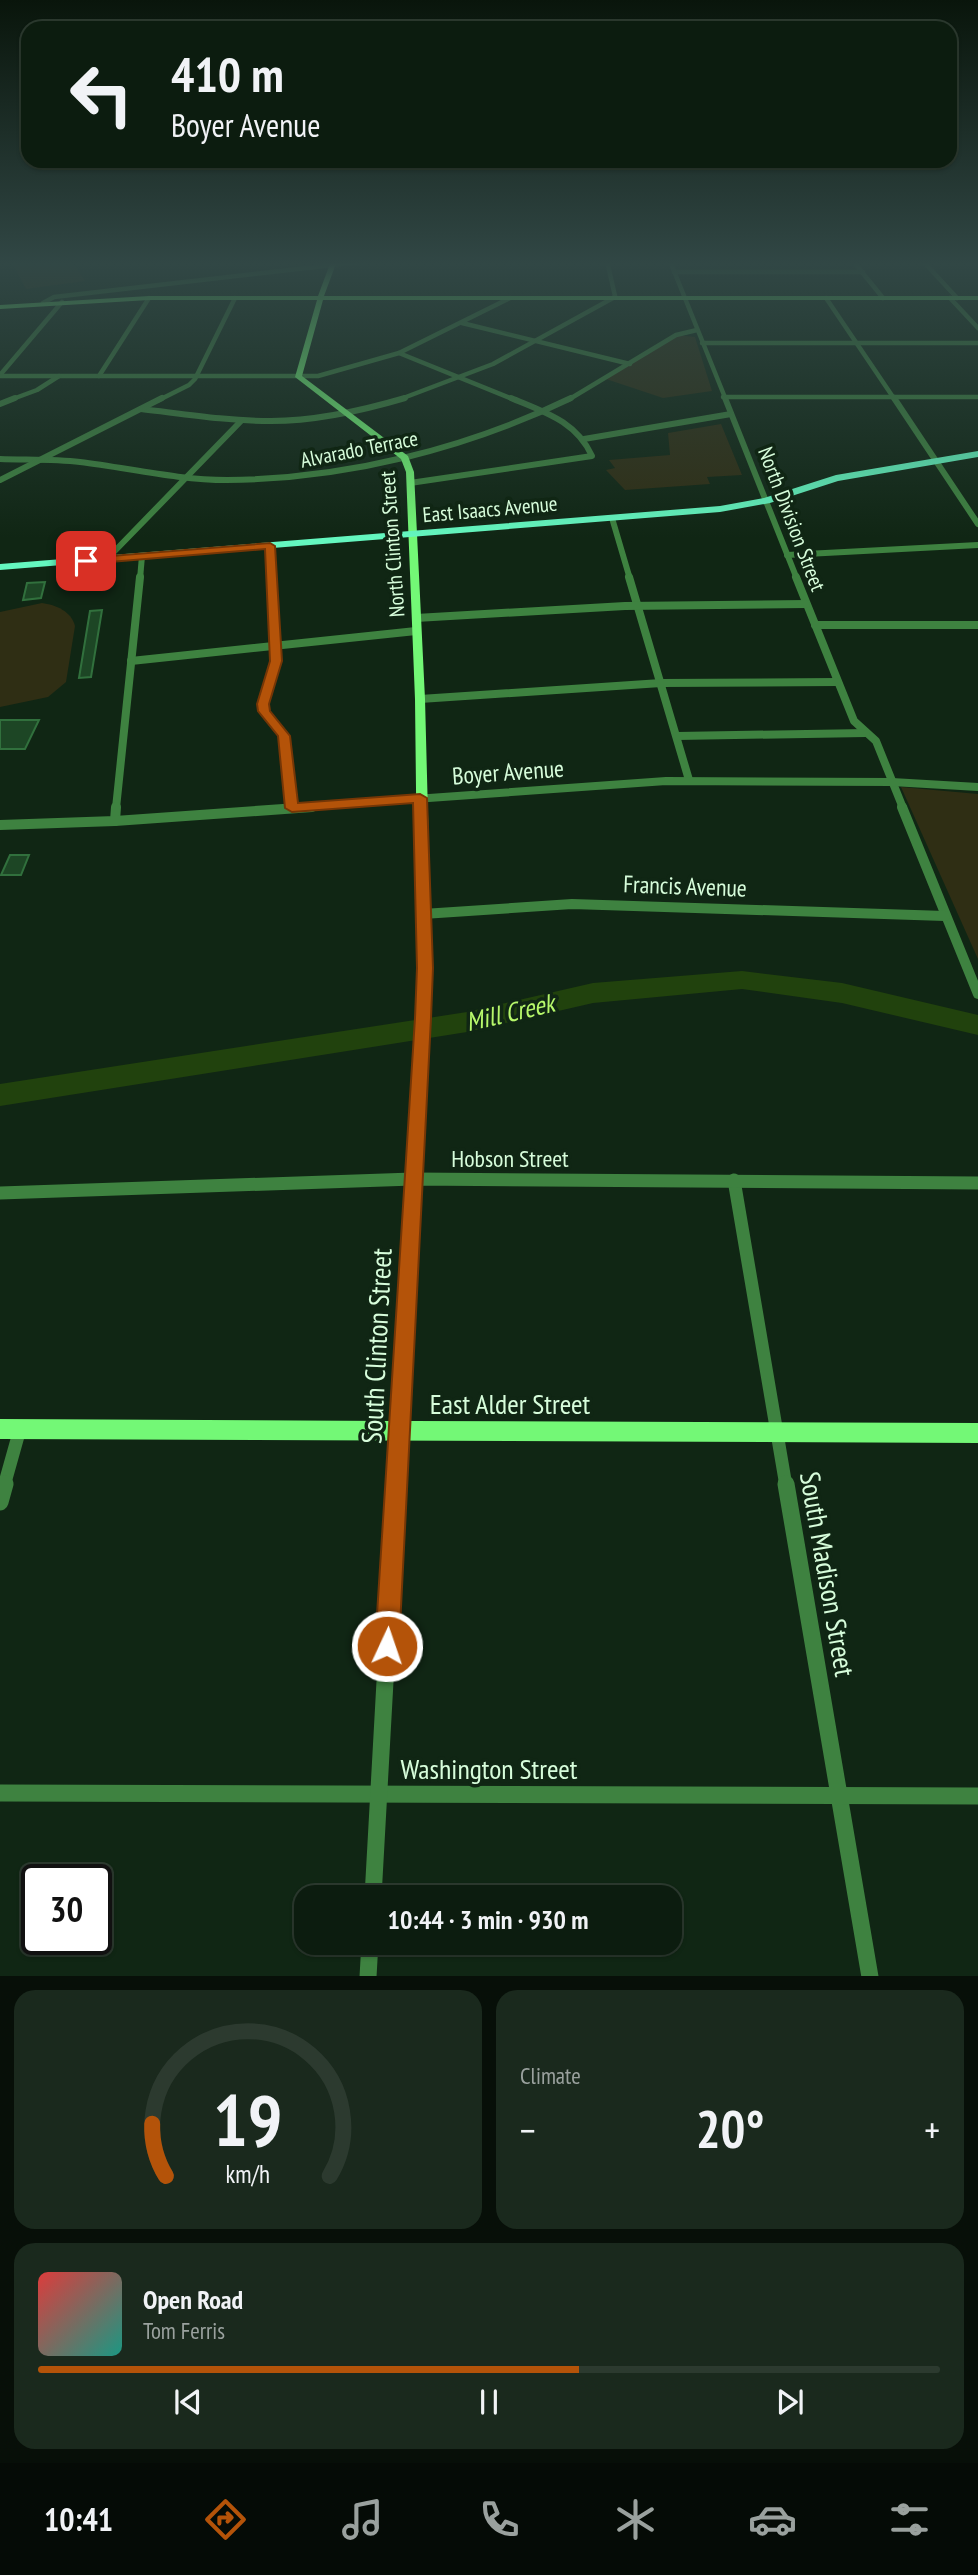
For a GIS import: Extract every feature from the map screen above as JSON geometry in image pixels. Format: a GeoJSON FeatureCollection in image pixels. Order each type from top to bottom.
{"type":"FeatureCollection","features":[{"type":"Feature","properties":{"kind":"main road"},"geometry":{"type":"LineString","coordinates":[[298,376],[305,353]]}},
{"type":"Feature","properties":{"kind":"main road","name":"North Clinton Street"},"geometry":{"type":"LineString","coordinates":[[298,376],[405,458],[408,465],[420,699],[420,798]]}},
{"type":"Feature","properties":{"kind":"main road","name":"East Isaacs Avenue"},"geometry":{"type":"LineString","coordinates":[[0,566],[720,509],[766,501],[836,478],[978,454]]}},
{"type":"Feature","properties":{"kind":"main road","name":"South Clinton Street"},"geometry":{"type":"LineString","coordinates":[[399,1430],[423,1018],[420,798]]}},
{"type":"Feature","properties":{"kind":"main road","name":"East Alder Street"},"geometry":{"type":"LineString","coordinates":[[0,1429],[978,1433]]}},
{"type":"Feature","properties":{"kind":"street"},"geometry":{"type":"LineString","coordinates":[[0,376],[19,353]]}},
{"type":"Feature","properties":{"kind":"street"},"geometry":{"type":"LineString","coordinates":[[99,376],[114,353]]}},
{"type":"Feature","properties":{"kind":"street"},"geometry":{"type":"LineString","coordinates":[[0,480],[189,385],[197,376],[208,353]]}},
{"type":"Feature","properties":{"kind":"street"},"geometry":{"type":"LineString","coordinates":[[0,376],[298,376],[329,373],[398,353]]}},
{"type":"Feature","properties":{"kind":"street"},"geometry":{"type":"LineString","coordinates":[[400,353],[545,412],[571,426],[584,439],[592,456],[410,482]]}},
{"type":"Feature","properties":{"kind":"street"},"geometry":{"type":"LineString","coordinates":[[141,409],[240,421],[289,420],[346,413],[416,395],[464,378],[512,353]]}},
{"type":"Feature","properties":{"kind":"street"},"geometry":{"type":"LineString","coordinates":[[585,353],[630,364]]}},
{"type":"Feature","properties":{"kind":"street","name":"Alvarado Terrace"},"geometry":{"type":"LineString","coordinates":[[0,459],[99,465],[184,478],[283,478],[405,458],[488,435],[585,392],[647,353]]}},
{"type":"Feature","properties":{"kind":"street","name":"North Division Street"},"geometry":{"type":"LineString","coordinates":[[706,353],[837,682],[854,721],[876,741],[978,994]]}},
{"type":"Feature","properties":{"kind":"street"},"geometry":{"type":"LineString","coordinates":[[863,353],[978,524]]}},
{"type":"Feature","properties":{"kind":"street"},"geometry":{"type":"LineString","coordinates":[[0,404],[37,390],[59,376]]}},
{"type":"Feature","properties":{"kind":"street"},"geometry":{"type":"LineString","coordinates":[[723,397],[978,397]]}},
{"type":"Feature","properties":{"kind":"street"},"geometry":{"type":"LineString","coordinates":[[584,439],[731,414]]}},
{"type":"Feature","properties":{"kind":"street"},"geometry":{"type":"LineString","coordinates":[[107,559],[240,421]]}},
{"type":"Feature","properties":{"kind":"street"},"geometry":{"type":"LineString","coordinates":[[612,519],[689,780]]}},
{"type":"Feature","properties":{"kind":"street"},"geometry":{"type":"LineString","coordinates":[[787,555],[978,545]]}},
{"type":"Feature","properties":{"kind":"street"},"geometry":{"type":"LineString","coordinates":[[270,546],[276,661],[263,704],[264,711],[284,736],[292,808]]}},
{"type":"Feature","properties":{"kind":"street"},"geometry":{"type":"LineString","coordinates":[[115,821],[142,556]]}},
{"type":"Feature","properties":{"kind":"street"},"geometry":{"type":"LineString","coordinates":[[416,618],[638,605],[806,604]]}},
{"type":"Feature","properties":{"kind":"street"},"geometry":{"type":"LineString","coordinates":[[815,625],[978,625]]}},
{"type":"Feature","properties":{"kind":"street"},"geometry":{"type":"LineString","coordinates":[[131,661],[416,631]]}},
{"type":"Feature","properties":{"kind":"street"},"geometry":{"type":"LineString","coordinates":[[420,699],[661,683],[837,682]]}},
{"type":"Feature","properties":{"kind":"street"},"geometry":{"type":"LineString","coordinates":[[677,736],[866,733]]}},
{"type":"Feature","properties":{"kind":"street","name":"Boyer Avenue"},"geometry":{"type":"LineString","coordinates":[[0,825],[115,821],[689,780],[892,782],[978,787]]}},
{"type":"Feature","properties":{"kind":"street","name":"Francis Avenue"},"geometry":{"type":"LineString","coordinates":[[423,914],[572,904],[945,916]]}},
{"type":"Feature","properties":{"kind":"street","name":"Hobson Street"},"geometry":{"type":"LineString","coordinates":[[0,1193],[413,1179],[978,1183]]}},
{"type":"Feature","properties":{"kind":"street","name":"South Madison Street"},"geometry":{"type":"LineString","coordinates":[[734,1181],[870,1976]]}},
{"type":"Feature","properties":{"kind":"street"},"geometry":{"type":"LineString","coordinates":[[0,1502],[20,1429]]}},
{"type":"Feature","properties":{"kind":"street","name":"South Clinton Street"},"geometry":{"type":"LineString","coordinates":[[374,1885],[399,1430]]}},
{"type":"Feature","properties":{"kind":"street","name":"Washington Street"},"geometry":{"type":"LineString","coordinates":[[0,1793],[978,1796]]}},
{"type":"Feature","properties":{"kind":"street"},"geometry":{"type":"LineString","coordinates":[[368,1976],[369,1955]]}},
{"type":"Feature","properties":{"kind":"shaded area"},"geometry":{"type":"Polygon","coordinates":[[[647,353],[700,353],[712,391],[663,398],[606,379],[647,353]]]}},
{"type":"Feature","properties":{"kind":"shaded area"},"geometry":{"type":"Polygon","coordinates":[[[721,424],[742,475],[707,477],[710,484],[625,490],[606,470],[615,468],[609,460],[670,455],[668,433],[721,424]]]}},
{"type":"Feature","properties":{"kind":"shaded area"},"geometry":{"type":"Polygon","coordinates":[[[42,603],[62,610],[70,616],[75,626],[66,682],[48,697],[0,707],[0,612],[42,603]]]}},
{"type":"Feature","properties":{"kind":"shaded area"},"geometry":{"type":"Polygon","coordinates":[[[901,787],[978,794],[978,959],[901,787]]]}},
{"type":"Feature","properties":{"kind":"building"},"geometry":{"type":"Polygon","coordinates":[[[45,582],[41,598],[23,600],[27,583],[45,582]]]}},
{"type":"Feature","properties":{"kind":"building"},"geometry":{"type":"Polygon","coordinates":[[[102,610],[91,677],[79,678],[90,611],[102,610]]]}},
{"type":"Feature","properties":{"kind":"building"},"geometry":{"type":"Polygon","coordinates":[[[0,720],[39,720],[25,749],[0,749],[0,720]]]}},
{"type":"Feature","properties":{"kind":"building"},"geometry":{"type":"Polygon","coordinates":[[[10,855],[29,855],[21,875],[1,875],[10,855]]]}},
{"type":"Feature","properties":{"kind":"waterway","name":"Mill Creek"},"geometry":{"type":"LineString","coordinates":[[0,1095],[467,1022],[593,993],[742,980],[842,993],[978,1025]]}},
{"type":"Feature","properties":{"kind":"route"},"geometry":{"type":"LineString","coordinates":[[86,561],[270,546],[276,661],[263,704],[264,711],[284,736],[292,808],[420,798],[425,968],[387,1646]]}}]}
